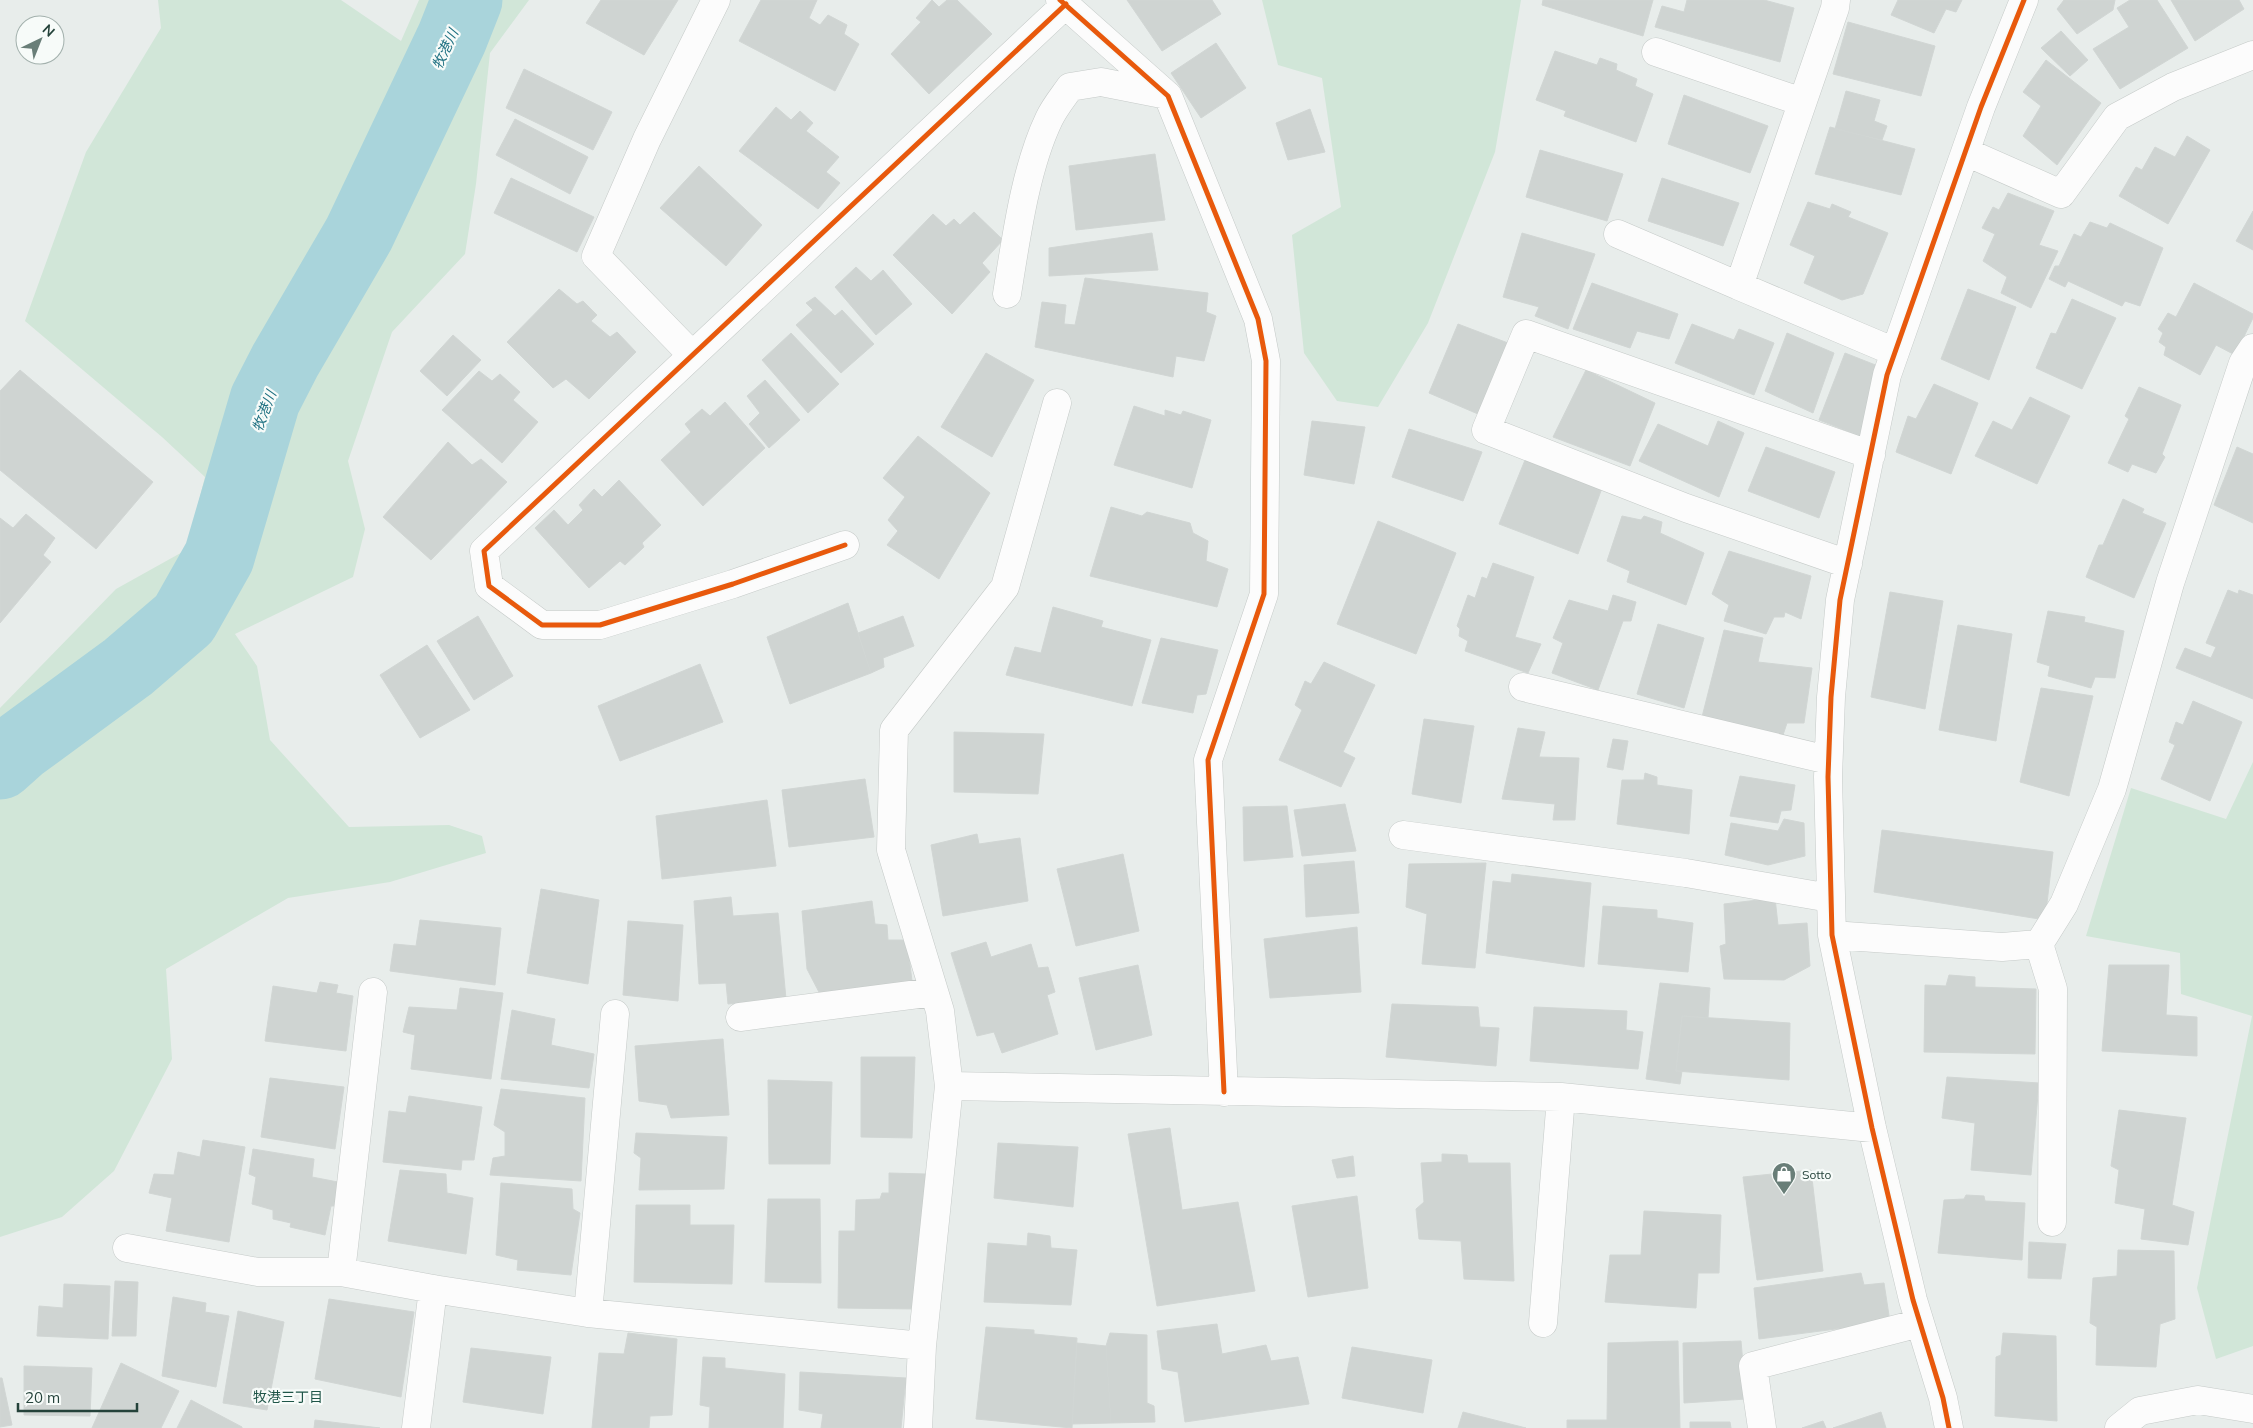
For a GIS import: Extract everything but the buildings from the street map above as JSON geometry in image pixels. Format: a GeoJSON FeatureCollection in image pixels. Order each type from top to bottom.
{"type":"FeatureCollection","features":[{"type":"Feature","properties":{"kind":"street"},"geometry":{"type":"LineString","coordinates":[[692,355],[596,256],[647,139],[716,0]]}},
{"type":"Feature","properties":{"kind":"street"},"geometry":{"type":"LineString","coordinates":[[1739,286],[1836,0]]}},
{"type":"Feature","properties":{"kind":"street"},"geometry":{"type":"LineString","coordinates":[[1949,1428],[1943,1398],[1920,1323],[1872,1128],[1832,935],[1828,760],[1831,697],[1840,600],[1887,375],[1966,152],[2024,0]]}},
{"type":"Feature","properties":{"kind":"street"},"geometry":{"type":"LineString","coordinates":[[845,545],[733,584],[600,625],[542,625],[489,586],[484,551],[1063,2],[1168,96],[1258,318],[1266,361],[1264,594],[1208,760],[1224,1092]]}},
{"type":"Feature","properties":{"kind":"street"},"geometry":{"type":"LineString","coordinates":[[1656,52],[1802,102]]}},
{"type":"Feature","properties":{"kind":"street"},"geometry":{"type":"LineString","coordinates":[[1966,152],[2061,194],[2117,117],[2173,88],[2253,55]]}},
{"type":"Feature","properties":{"kind":"street"},"geometry":{"type":"LineString","coordinates":[[1007,294],[1016,239],[1032,167],[1049,118],[1070,87],[1101,82],[1168,96]]}},
{"type":"Feature","properties":{"kind":"street"},"geometry":{"type":"LineString","coordinates":[[1618,234],[1895,352]]}},
{"type":"Feature","properties":{"kind":"street"},"geometry":{"type":"LineString","coordinates":[[1848,564],[1686,508],[1486,430],[1526,334],[1870,455]]}},
{"type":"Feature","properties":{"kind":"street"},"geometry":{"type":"LineString","coordinates":[[2052,1222],[2053,989],[2039,944],[2064,904],[2112,789],[2170,583],[2243,363],[2253,348]]}},
{"type":"Feature","properties":{"kind":"street"},"geometry":{"type":"LineString","coordinates":[[918,1428],[922,1346],[949,1086],[940,1011],[891,850],[894,730],[1005,587],[1056,404]]}},
{"type":"Feature","properties":{"kind":"street"},"geometry":{"type":"LineString","coordinates":[[1523,688],[1828,760]]}},
{"type":"Feature","properties":{"kind":"street"},"geometry":{"type":"LineString","coordinates":[[1403,835],[1686,874],[1830,898]]}},
{"type":"Feature","properties":{"kind":"street"},"geometry":{"type":"LineString","coordinates":[[1832,935],[2002,948],[2039,944]]}},
{"type":"Feature","properties":{"kind":"street"},"geometry":{"type":"LineString","coordinates":[[341,1272],[373,992]]}},
{"type":"Feature","properties":{"kind":"street"},"geometry":{"type":"LineString","coordinates":[[740,1017],[934,992]]}},
{"type":"Feature","properties":{"kind":"street"},"geometry":{"type":"LineString","coordinates":[[588,1314],[615,1014]]}},
{"type":"Feature","properties":{"kind":"street"},"geometry":{"type":"LineString","coordinates":[[949,1086],[1561,1097],[1872,1128]]}},
{"type":"Feature","properties":{"kind":"street"},"geometry":{"type":"LineString","coordinates":[[1543,1323],[1561,1097]]}},
{"type":"Feature","properties":{"kind":"street"},"geometry":{"type":"LineString","coordinates":[[127,1248],[258,1272],[341,1272],[588,1314],[922,1346]]}},
{"type":"Feature","properties":{"kind":"street"},"geometry":{"type":"LineString","coordinates":[[416,1428],[433,1289]]}},
{"type":"Feature","properties":{"kind":"street"},"geometry":{"type":"LineString","coordinates":[[1762,1428],[1753,1366],[1920,1323]]}},
{"type":"Feature","properties":{"kind":"street"},"geometry":{"type":"LineString","coordinates":[[2119,1428],[2140,1411],[2198,1400],[2253,1409]]}},
{"type":"Feature","properties":{"kind":"green space"},"geometry":{"type":"Polygon","coordinates":[[[158,0],[341,0],[401,41],[419,0],[529,0],[490,53],[476,184],[465,254],[392,332],[348,461],[365,529],[353,577],[235,634],[257,666],[270,740],[349,827],[449,825],[482,836],[486,853],[390,882],[288,898],[166,969],[172,1059],[114,1171],[62,1217],[0,1237],[0,708],[116,589],[186,550],[205,477],[162,437],[25,321],[86,152],[161,28],[158,0]]]}},
{"type":"Feature","properties":{"kind":"green space"},"geometry":{"type":"Polygon","coordinates":[[[1262,0],[1521,0],[1495,152],[1428,323],[1378,407],[1337,401],[1304,353],[1292,235],[1341,207],[1322,78],[1278,65],[1262,0]]]}},
{"type":"Feature","properties":{"kind":"green space"},"geometry":{"type":"Polygon","coordinates":[[[2253,762],[2253,1346],[2216,1359],[2197,1288],[2252,1016],[2181,994],[2180,953],[2086,936],[2131,788],[2226,819],[2253,762]]]}},
{"type":"Feature","properties":{"kind":"waterway","name":"牧港川"},"geometry":{"type":"LineString","coordinates":[[0,764],[19,747],[128,667],[184,619],[219,557],[265,400],[285,361],[359,234],[452,38],[467,0]]}},
{"type":"Feature","properties":{"kind":"cycle path"},"geometry":{"type":"LineString","coordinates":[[1060,0],[1168,96],[1258,319],[1266,361],[1264,594],[1208,760],[1224,1092]]}},
{"type":"Feature","properties":{"kind":"cycle path"},"geometry":{"type":"LineString","coordinates":[[1949,1428],[1943,1398],[1913,1300],[1872,1128],[1832,935],[1828,777],[1831,697],[1840,600],[1887,375],[1981,107],[2024,0]]}},
{"type":"Feature","properties":{"kind":"cycle path"},"geometry":{"type":"LineString","coordinates":[[845,545],[733,584],[600,625],[542,625],[489,586],[484,551],[1066,4]]}},
{"type":"Feature","properties":{"kind":"place","name":"Sotto"},"geometry":{"type":"Point","coordinates":[1784,1195]}},
{"type":"Feature","properties":{"kind":"district","name":"牧港三丁目"},"geometry":{"type":"Point","coordinates":[288,1397]}}]}
